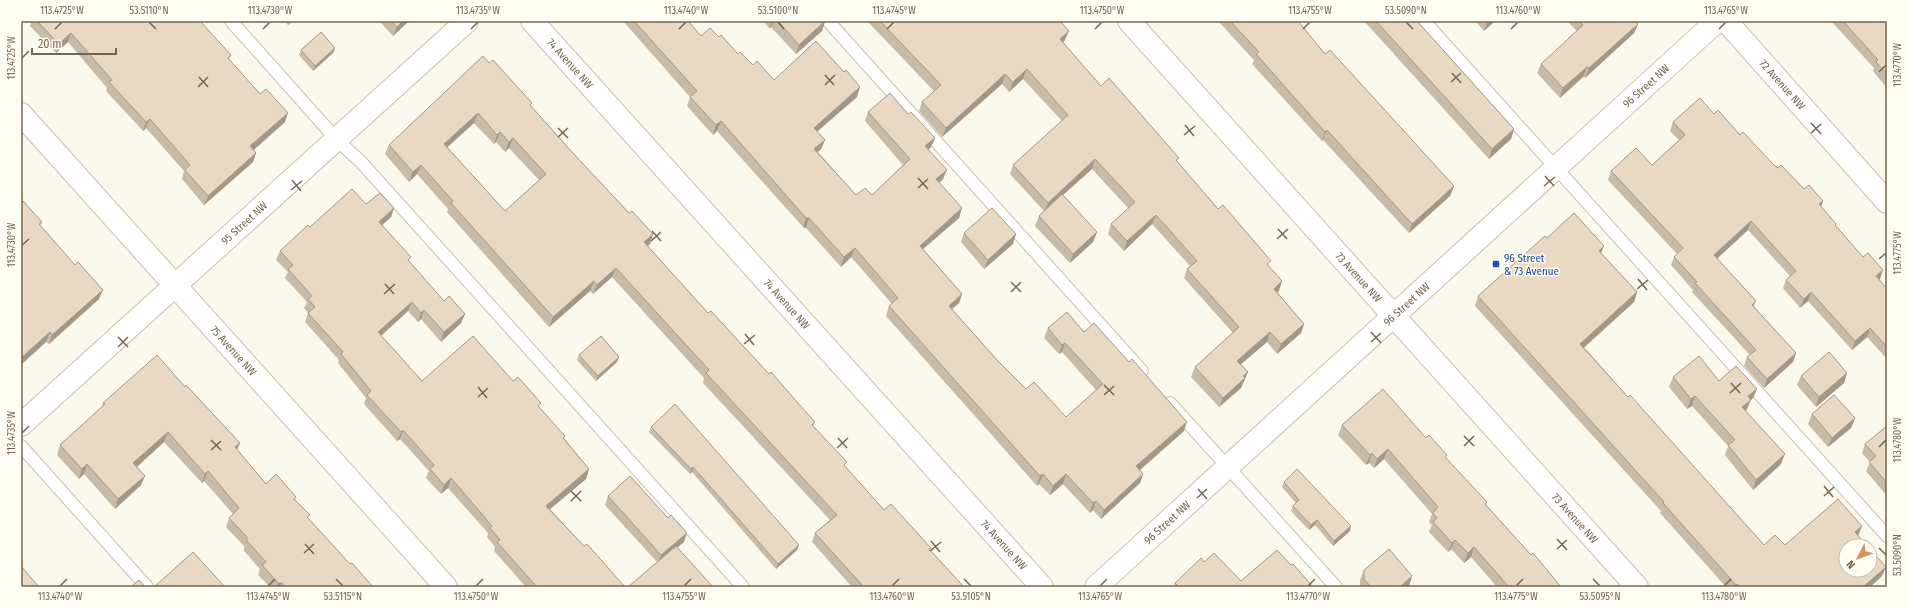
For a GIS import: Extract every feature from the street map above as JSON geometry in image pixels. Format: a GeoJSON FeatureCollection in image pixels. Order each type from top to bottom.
{"type":"FeatureCollection","features":[{"type":"Feature","properties":{"kind":"street","name":"95 Street NW"},"geometry":{"type":"LineString","coordinates":[[21,425],[467,21]]}},
{"type":"Feature","properties":{"kind":"street","name":"74 Avenue NW"},"geometry":{"type":"LineString","coordinates":[[532,21],[1042,587]]}},
{"type":"Feature","properties":{"kind":"street","name":"73 Avenue NW"},"geometry":{"type":"LineString","coordinates":[[1129,21],[1637,587]]}},
{"type":"Feature","properties":{"kind":"street","name":"96 Street NW"},"geometry":{"type":"LineString","coordinates":[[1096,587],[1717,21]]}},
{"type":"Feature","properties":{"kind":"street","name":"72 Avenue NW"},"geometry":{"type":"LineString","coordinates":[[1726,21],[1887,202]]}},
{"type":"Feature","properties":{"kind":"street","name":"75 Avenue NW"},"geometry":{"type":"LineString","coordinates":[[21,114],[446,587]]}},
{"type":"Feature","properties":{"kind":"lane"},"geometry":{"type":"LineString","coordinates":[[231,21],[337,140],[361,162],[743,587]]}},
{"type":"Feature","properties":{"kind":"lane"},"geometry":{"type":"LineString","coordinates":[[828,21],[1151,381]]}},
{"type":"Feature","properties":{"kind":"lane"},"geometry":{"type":"LineString","coordinates":[[1424,21],[1887,536]]}},
{"type":"Feature","properties":{"kind":"lane"},"geometry":{"type":"LineString","coordinates":[[1161,393],[1336,587]]}},
{"type":"Feature","properties":{"kind":"lane"},"geometry":{"type":"LineString","coordinates":[[21,446],[147,587]]}},
{"type":"Feature","properties":{"kind":"building"},"geometry":{"type":"Polygon","coordinates":[[[37,21],[200,21],[231,55],[228,58],[260,94],[266,89],[288,113],[250,146],[256,153],[208,196],[185,170],[190,165],[150,119],[146,122],[109,82],[112,80],[71,33],[59,44],[37,21]]]}},
{"type":"Feature","properties":{"kind":"building"},"geometry":{"type":"Polygon","coordinates":[[[391,21],[403,21],[397,27],[391,21]]]}},
{"type":"Feature","properties":{"kind":"building"},"geometry":{"type":"Polygon","coordinates":[[[634,21],[688,21],[701,36],[710,28],[719,37],[721,35],[738,54],[740,52],[753,65],[757,61],[774,80],[816,41],[844,72],[846,70],[860,87],[814,128],[825,140],[814,149],[856,195],[865,188],[872,195],[910,159],[868,112],[890,93],[908,114],[911,112],[935,138],[925,146],[947,170],[936,179],[962,208],[920,246],[962,294],[949,306],[997,360],[1026,389],[1034,382],[1066,417],[1103,384],[1065,343],[1062,345],[1048,328],[1067,312],[1084,332],[1094,323],[1129,362],[1132,359],[1187,422],[1136,466],[1143,474],[1104,510],[1096,501],[1093,503],[1066,474],[1053,486],[1043,474],[1040,476],[889,306],[898,298],[855,248],[844,257],[809,218],[806,218],[721,121],[716,125],[690,97],[697,91],[634,21]]]}},
{"type":"Feature","properties":{"kind":"building"},"geometry":{"type":"Polygon","coordinates":[[[778,21],[825,21],[799,45],[778,21]]]}},
{"type":"Feature","properties":{"kind":"building"},"geometry":{"type":"Polygon","coordinates":[[[880,21],[1060,21],[1069,31],[1060,39],[1101,86],[1109,78],[1179,158],[1176,160],[1218,209],[1223,205],[1271,261],[1267,264],[1282,281],[1274,289],[1304,324],[1281,344],[1270,332],[1237,361],[1248,372],[1243,376],[1245,378],[1223,398],[1195,367],[1239,327],[1187,269],[1197,261],[1156,215],[1127,241],[1111,224],[1135,202],[1095,159],[1048,203],[1013,165],[1068,115],[1027,69],[1013,82],[1005,74],[946,128],[922,102],[941,85],[880,21]]]}},
{"type":"Feature","properties":{"kind":"building"},"geometry":{"type":"Polygon","coordinates":[[[1230,21],[1298,21],[1325,54],[1330,50],[1454,186],[1412,224],[1327,130],[1325,132],[1256,54],[1259,52],[1230,21]]]}},
{"type":"Feature","properties":{"kind":"building"},"geometry":{"type":"Polygon","coordinates":[[[1376,21],[1417,21],[1514,129],[1492,149],[1376,21]]]}},
{"type":"Feature","properties":{"kind":"building"},"geometry":{"type":"Polygon","coordinates":[[[1579,21],[1635,21],[1638,24],[1589,68],[1587,67],[1563,88],[1541,64],[1583,25],[1579,21]]]}},
{"type":"Feature","properties":{"kind":"building"},"geometry":{"type":"Polygon","coordinates":[[[1843,21],[1887,21],[1887,74],[1876,62],[1878,60],[1843,21]]]}},
{"type":"Feature","properties":{"kind":"building"},"geometry":{"type":"Polygon","coordinates":[[[321,32],[335,48],[315,66],[301,50],[321,32]]]}},
{"type":"Feature","properties":{"kind":"building"},"geometry":{"type":"Polygon","coordinates":[[[483,56],[489,63],[493,60],[532,103],[530,105],[571,151],[629,213],[632,211],[653,234],[644,242],[708,313],[711,311],[769,374],[771,372],[815,422],[812,425],[847,462],[844,465],[884,510],[891,504],[964,587],[864,587],[815,533],[837,515],[706,373],[709,370],[616,268],[597,285],[594,281],[553,317],[451,203],[453,201],[421,165],[413,172],[389,145],[483,56]],[[478,113],[444,144],[505,211],[546,174],[513,138],[509,142],[500,132],[497,135],[478,113]]]}},
{"type":"Feature","properties":{"kind":"building"},"geometry":{"type":"Polygon","coordinates":[[[1700,98],[1714,114],[1718,110],[1740,135],[1743,132],[1774,165],[1778,168],[1781,165],[1804,189],[1809,185],[1823,201],[1819,204],[1836,224],[1835,225],[1863,257],[1868,253],[1883,270],[1876,276],[1887,289],[1887,347],[1870,328],[1855,341],[1811,292],[1804,299],[1786,280],[1796,271],[1751,221],[1714,255],[1756,301],[1752,305],[1796,353],[1767,379],[1747,357],[1756,350],[1695,283],[1697,282],[1674,257],[1683,248],[1611,171],[1636,148],[1652,165],[1685,135],[1673,122],[1700,98]]]}},
{"type":"Feature","properties":{"kind":"building"},"geometry":{"type":"Polygon","coordinates":[[[352,189],[366,204],[380,193],[394,208],[379,222],[411,257],[408,260],[444,301],[449,296],[465,314],[444,332],[424,310],[421,313],[412,302],[378,332],[422,381],[473,336],[513,381],[518,377],[541,403],[538,406],[565,436],[563,438],[589,469],[546,506],[584,546],[587,544],[625,587],[537,587],[497,542],[500,540],[490,528],[492,526],[451,478],[444,485],[430,469],[434,465],[403,430],[401,432],[367,395],[371,391],[341,354],[343,352],[308,313],[315,307],[308,299],[312,296],[288,269],[293,265],[280,251],[308,225],[310,227],[352,189]]]}},
{"type":"Feature","properties":{"kind":"building"},"geometry":{"type":"Polygon","coordinates":[[[1062,194],[1097,232],[1073,254],[1039,216],[1062,194]]]}},
{"type":"Feature","properties":{"kind":"building"},"geometry":{"type":"Polygon","coordinates":[[[23,201],[42,222],[39,224],[75,265],[78,262],[103,290],[52,335],[50,332],[21,358],[21,203],[23,201]]]}},
{"type":"Feature","properties":{"kind":"building"},"geometry":{"type":"Polygon","coordinates":[[[992,208],[1016,234],[988,260],[964,233],[992,208]]]}},
{"type":"Feature","properties":{"kind":"building"},"geometry":{"type":"Polygon","coordinates":[[[1574,213],[1604,246],[1599,251],[1637,292],[1580,344],[1628,397],[1630,395],[1764,545],[1775,535],[1785,545],[1838,499],[1862,526],[1855,532],[1860,538],[1838,538],[1838,578],[1873,578],[1863,587],[1740,587],[1737,584],[1736,585],[1663,503],[1664,502],[1478,296],[1545,236],[1547,238],[1574,213]]]}},
{"type":"Feature","properties":{"kind":"building"},"geometry":{"type":"Polygon","coordinates":[[[601,336],[619,357],[598,376],[579,355],[601,336]]]}},
{"type":"Feature","properties":{"kind":"building"},"geometry":{"type":"Polygon","coordinates":[[[1829,352],[1847,373],[1819,397],[1801,376],[1829,352]]]}},
{"type":"Feature","properties":{"kind":"building"},"geometry":{"type":"Polygon","coordinates":[[[157,355],[185,387],[186,385],[240,443],[235,447],[266,484],[276,474],[296,497],[294,499],[310,515],[307,517],[373,587],[285,587],[282,583],[278,583],[262,565],[266,562],[247,541],[247,537],[229,518],[239,508],[208,471],[205,474],[168,432],[133,463],[145,476],[118,499],[87,464],[82,469],[60,445],[105,404],[103,403],[157,355]]]}},
{"type":"Feature","properties":{"kind":"building"},"geometry":{"type":"Polygon","coordinates":[[[1699,356],[1719,381],[1736,366],[1757,389],[1748,396],[1751,400],[1742,407],[1785,454],[1756,480],[1728,445],[1735,440],[1695,396],[1691,399],[1673,377],[1699,356]]]}},
{"type":"Feature","properties":{"kind":"building"},"geometry":{"type":"Polygon","coordinates":[[[1383,389],[1426,438],[1429,435],[1447,455],[1445,457],[1487,502],[1485,504],[1531,555],[1533,553],[1561,587],[1509,587],[1474,547],[1468,553],[1455,540],[1452,543],[1433,522],[1437,518],[1433,513],[1438,507],[1388,449],[1377,459],[1372,453],[1370,455],[1342,425],[1383,389]]]}},
{"type":"Feature","properties":{"kind":"building"},"geometry":{"type":"Polygon","coordinates":[[[1834,395],[1855,418],[1832,438],[1812,414],[1834,395]]]}},
{"type":"Feature","properties":{"kind":"building"},"geometry":{"type":"Polygon","coordinates":[[[675,404],[799,545],[778,564],[693,467],[691,469],[651,427],[675,404]]]}},
{"type":"Feature","properties":{"kind":"building"},"geometry":{"type":"Polygon","coordinates":[[[1887,426],[1887,483],[1869,462],[1876,456],[1865,444],[1887,426]]]}},
{"type":"Feature","properties":{"kind":"building"},"geometry":{"type":"Polygon","coordinates":[[[1297,469],[1351,526],[1334,541],[1317,520],[1311,525],[1293,506],[1299,500],[1284,482],[1297,469]]]}},
{"type":"Feature","properties":{"kind":"building"},"geometry":{"type":"Polygon","coordinates":[[[630,476],[668,518],[671,515],[687,533],[661,555],[608,496],[630,476]]]}},
{"type":"Feature","properties":{"kind":"building"},"geometry":{"type":"Polygon","coordinates":[[[676,546],[713,587],[628,587],[676,546]]]}},
{"type":"Feature","properties":{"kind":"building"},"geometry":{"type":"Polygon","coordinates":[[[1389,549],[1412,576],[1400,587],[1371,587],[1364,579],[1364,570],[1389,549]]]}},
{"type":"Feature","properties":{"kind":"building"},"geometry":{"type":"Polygon","coordinates":[[[1277,550],[1291,565],[1293,564],[1313,587],[1179,587],[1175,583],[1201,558],[1204,562],[1214,553],[1241,581],[1277,550]]]}},
{"type":"Feature","properties":{"kind":"building"},"geometry":{"type":"Polygon","coordinates":[[[193,552],[225,587],[154,587],[193,552]]]}},
{"type":"Feature","properties":{"kind":"building"},"geometry":{"type":"Polygon","coordinates":[[[1878,558],[1886,567],[1878,574],[1878,558]]]}},
{"type":"Feature","properties":{"kind":"building"},"geometry":{"type":"Polygon","coordinates":[[[21,566],[39,587],[21,587],[21,566]]]}},
{"type":"Feature","properties":{"kind":"building"},"geometry":{"type":"Polygon","coordinates":[[[139,580],[145,587],[131,587],[139,580]]]}},
{"type":"Feature","properties":{"kind":"place","name":"96 Street & 73 Avenue"},"geometry":{"type":"Point","coordinates":[1496,264]}}]}
